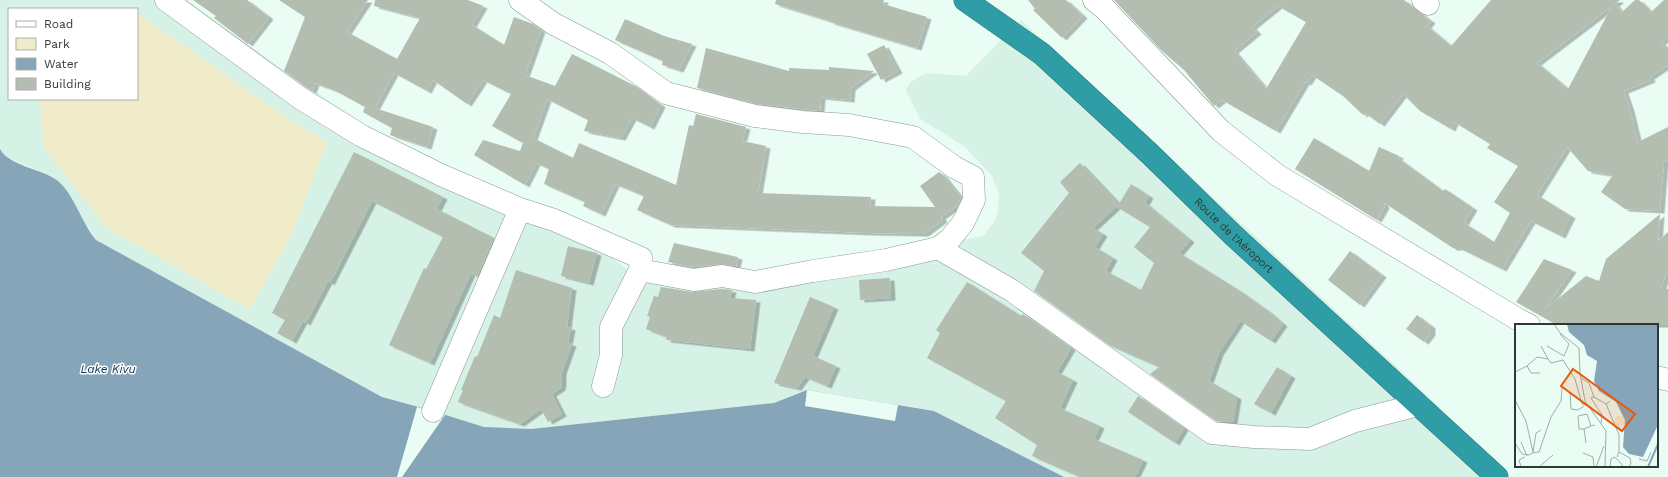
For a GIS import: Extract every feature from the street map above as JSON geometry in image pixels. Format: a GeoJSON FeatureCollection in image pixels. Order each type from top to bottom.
{"type":"FeatureCollection","features":[{"type":"Feature","properties":{"kind":"highway","name":"Route de l'Aéroport"},"geometry":{"type":"LineString","coordinates":[[965,0],[1042,54],[1150,154],[1233,235],[1418,405],[1460,441],[1497,477]]}},
{"type":"Feature","properties":{"kind":"street"},"geometry":{"type":"LineString","coordinates":[[166,0],[300,98],[362,136],[441,175],[520,209],[554,220],[641,258],[640,270],[611,327],[611,355],[603,386]]}},
{"type":"Feature","properties":{"kind":"street"},"geometry":{"type":"LineString","coordinates":[[520,0],[554,24],[610,53],[666,93],[755,116],[802,122],[849,125],[913,137],[954,167],[973,177],[974,200],[963,223],[950,239],[938,248],[886,260],[813,271],[755,282],[722,276],[694,280],[640,270]]}},
{"type":"Feature","properties":{"kind":"street"},"geometry":{"type":"LineString","coordinates":[[1094,0],[1105,9],[1221,131],[1277,174],[1527,324]]}},
{"type":"Feature","properties":{"kind":"street"},"geometry":{"type":"LineString","coordinates":[[433,411],[520,209]]}},
{"type":"Feature","properties":{"kind":"street"},"geometry":{"type":"LineString","coordinates":[[938,248],[1011,290],[1212,432],[1254,437],[1310,439],[1355,421],[1418,405]]}},
{"type":"Feature","properties":{"kind":"street"},"geometry":{"type":"LineString","coordinates":[[1658,377],[1668,380]]}},
{"type":"Feature","properties":{"kind":"shaded area"},"geometry":{"type":"Polygon","coordinates":[[[0,0],[187,0],[273,63],[367,126],[609,255],[629,271],[721,283],[983,236],[995,221],[998,212],[999,194],[992,176],[964,146],[920,119],[906,91],[910,82],[926,73],[966,76],[1021,20],[1411,380],[1507,477],[1064,477],[934,411],[807,390],[774,403],[531,429],[484,427],[382,397],[96,240],[50,175],[10,159],[0,149],[0,0]]]}},
{"type":"Feature","properties":{"kind":"green space"},"geometry":{"type":"Polygon","coordinates":[[[138,14],[284,116],[327,142],[290,239],[249,309],[107,228],[44,148],[40,100],[138,100],[138,14]]]}},
{"type":"Feature","properties":{"kind":"water","name":"Lake Kivu"},"geometry":{"type":"Polygon","coordinates":[[[0,149],[11,160],[44,173],[58,181],[69,194],[96,240],[382,397],[484,427],[531,429],[774,403],[807,390],[934,411],[1064,477],[0,477],[0,149]]]}},
{"type":"Feature","properties":{"kind":"pier"},"geometry":{"type":"Polygon","coordinates":[[[807,390],[898,405],[895,421],[805,406],[807,390]]]}},
{"type":"Feature","properties":{"kind":"pier"},"geometry":{"type":"Polygon","coordinates":[[[417,407],[445,415],[402,477],[397,477],[417,407]]]}},
{"type":"Feature","properties":{"kind":"building"},"geometry":{"type":"Polygon","coordinates":[[[193,0],[247,0],[269,17],[248,44],[214,18],[216,16],[193,0]]]}},
{"type":"Feature","properties":{"kind":"building"},"geometry":{"type":"Polygon","coordinates":[[[279,0],[368,0],[347,32],[397,59],[420,18],[374,6],[375,0],[468,0],[483,6],[472,25],[504,45],[514,17],[533,24],[541,30],[525,75],[555,86],[572,54],[637,87],[661,105],[650,127],[632,118],[621,138],[584,131],[588,120],[547,99],[533,138],[573,158],[579,143],[676,185],[689,125],[693,126],[696,114],[746,127],[742,141],[766,146],[758,193],[871,197],[870,206],[935,207],[920,186],[939,172],[961,198],[958,205],[941,217],[943,220],[924,234],[671,225],[637,210],[644,196],[615,184],[601,214],[583,206],[585,202],[544,184],[549,169],[536,163],[525,185],[474,155],[483,140],[520,151],[523,143],[492,126],[511,94],[483,80],[467,104],[433,80],[427,91],[394,73],[375,108],[433,127],[427,147],[390,135],[392,128],[363,112],[365,107],[336,91],[315,83],[312,91],[307,88],[284,71],[305,17],[279,0]]]}},
{"type":"Feature","properties":{"kind":"building"},"geometry":{"type":"Polygon","coordinates":[[[776,0],[884,0],[883,4],[927,17],[917,48],[775,4],[776,0]]]}},
{"type":"Feature","properties":{"kind":"building"},"geometry":{"type":"Polygon","coordinates":[[[1028,0],[1066,0],[1083,16],[1062,38],[1033,10],[1035,9],[1028,0]]]}},
{"type":"Feature","properties":{"kind":"building"},"geometry":{"type":"Polygon","coordinates":[[[1114,0],[1404,0],[1431,21],[1427,26],[1451,46],[1491,0],[1620,0],[1615,4],[1622,12],[1635,0],[1639,0],[1651,12],[1664,0],[1668,0],[1668,38],[1661,42],[1668,52],[1668,65],[1650,77],[1651,80],[1624,91],[1638,142],[1668,127],[1668,160],[1664,162],[1660,211],[1625,209],[1601,192],[1613,175],[1588,171],[1567,147],[1537,195],[1571,216],[1561,236],[1531,221],[1502,269],[1459,248],[1453,248],[1383,202],[1385,206],[1377,220],[1295,169],[1314,138],[1369,171],[1379,147],[1399,156],[1398,158],[1443,191],[1445,189],[1473,208],[1464,223],[1494,242],[1510,213],[1494,202],[1518,166],[1487,148],[1490,144],[1454,122],[1451,129],[1420,111],[1403,94],[1380,124],[1365,113],[1363,115],[1343,96],[1312,75],[1307,83],[1305,82],[1276,131],[1222,100],[1214,106],[1184,70],[1161,50],[1114,0]],[[1278,6],[1252,27],[1257,32],[1234,51],[1266,89],[1306,22],[1278,6]],[[1612,6],[1537,63],[1568,89],[1612,6]]]}},
{"type":"Feature","properties":{"kind":"building"},"geometry":{"type":"Polygon","coordinates":[[[625,19],[664,36],[692,44],[679,70],[662,65],[663,61],[615,40],[625,19]]]}},
{"type":"Feature","properties":{"kind":"building"},"geometry":{"type":"Polygon","coordinates":[[[884,45],[898,71],[881,80],[867,54],[884,45]]]}},
{"type":"Feature","properties":{"kind":"building"},"geometry":{"type":"Polygon","coordinates":[[[706,48],[789,71],[789,68],[829,70],[829,67],[874,71],[851,88],[850,100],[821,97],[820,111],[757,104],[697,88],[706,48]]]}},
{"type":"Feature","properties":{"kind":"building"},"geometry":{"type":"Polygon","coordinates":[[[354,152],[443,197],[437,209],[494,238],[477,277],[471,273],[430,363],[389,345],[424,268],[426,269],[443,237],[372,201],[330,283],[328,281],[306,323],[303,321],[292,341],[277,333],[285,320],[272,313],[354,152]]]}},
{"type":"Feature","properties":{"kind":"building"},"geometry":{"type":"Polygon","coordinates":[[[1080,163],[1119,204],[1131,184],[1149,196],[1145,203],[1190,240],[1179,253],[1240,291],[1283,324],[1271,341],[1240,321],[1219,353],[1209,381],[1237,397],[1233,422],[1216,421],[1150,374],[1159,367],[1109,345],[1034,291],[1044,271],[1021,253],[1069,193],[1060,182],[1080,163]],[[1118,205],[1093,228],[1103,234],[1095,247],[1113,258],[1106,271],[1141,290],[1154,263],[1134,247],[1150,227],[1117,207],[1118,205]]]}},
{"type":"Feature","properties":{"kind":"building"},"geometry":{"type":"Polygon","coordinates":[[[1660,214],[1658,241],[1668,232],[1668,268],[1661,289],[1668,289],[1668,325],[1555,324],[1516,302],[1544,259],[1572,270],[1544,310],[1586,276],[1599,281],[1606,259],[1660,214]]]}},
{"type":"Feature","properties":{"kind":"building"},"geometry":{"type":"Polygon","coordinates":[[[674,243],[738,257],[736,266],[720,264],[694,267],[668,262],[674,243]]]}},
{"type":"Feature","properties":{"kind":"building"},"geometry":{"type":"Polygon","coordinates":[[[568,246],[597,253],[589,283],[561,276],[568,246]]]}},
{"type":"Feature","properties":{"kind":"building"},"geometry":{"type":"Polygon","coordinates":[[[1350,251],[1382,275],[1360,305],[1328,280],[1350,251]]]}},
{"type":"Feature","properties":{"kind":"building"},"geometry":{"type":"Polygon","coordinates":[[[516,270],[572,288],[567,327],[571,328],[568,343],[572,344],[562,372],[561,388],[552,394],[562,414],[548,422],[541,409],[520,424],[458,402],[463,390],[461,390],[475,356],[477,357],[494,315],[500,318],[516,270]]]}},
{"type":"Feature","properties":{"kind":"building"},"geometry":{"type":"Polygon","coordinates":[[[890,278],[891,298],[860,300],[859,280],[890,278]]]}},
{"type":"Feature","properties":{"kind":"building"},"geometry":{"type":"Polygon","coordinates":[[[967,282],[1021,316],[1023,314],[1071,348],[1057,372],[1073,380],[1060,408],[1100,426],[1094,439],[1143,460],[1135,477],[1080,477],[1032,456],[1037,445],[995,418],[1006,401],[927,358],[940,333],[936,330],[967,282]]]}},
{"type":"Feature","properties":{"kind":"building"},"geometry":{"type":"Polygon","coordinates":[[[661,287],[692,292],[722,289],[732,290],[730,298],[756,300],[750,349],[666,340],[667,337],[646,329],[650,317],[647,316],[654,296],[658,297],[661,287]]]}},
{"type":"Feature","properties":{"kind":"building"},"geometry":{"type":"Polygon","coordinates":[[[810,297],[834,307],[813,356],[836,366],[827,386],[805,377],[797,388],[774,383],[810,297]]]}},
{"type":"Feature","properties":{"kind":"building"},"geometry":{"type":"Polygon","coordinates":[[[1417,315],[1431,326],[1431,333],[1424,342],[1406,329],[1417,315]]]}},
{"type":"Feature","properties":{"kind":"building"},"geometry":{"type":"Polygon","coordinates":[[[1277,367],[1291,376],[1271,413],[1254,404],[1277,367]]]}},
{"type":"Feature","properties":{"kind":"building"},"geometry":{"type":"Polygon","coordinates":[[[1138,396],[1184,428],[1175,443],[1128,412],[1138,396]]]}}]}
